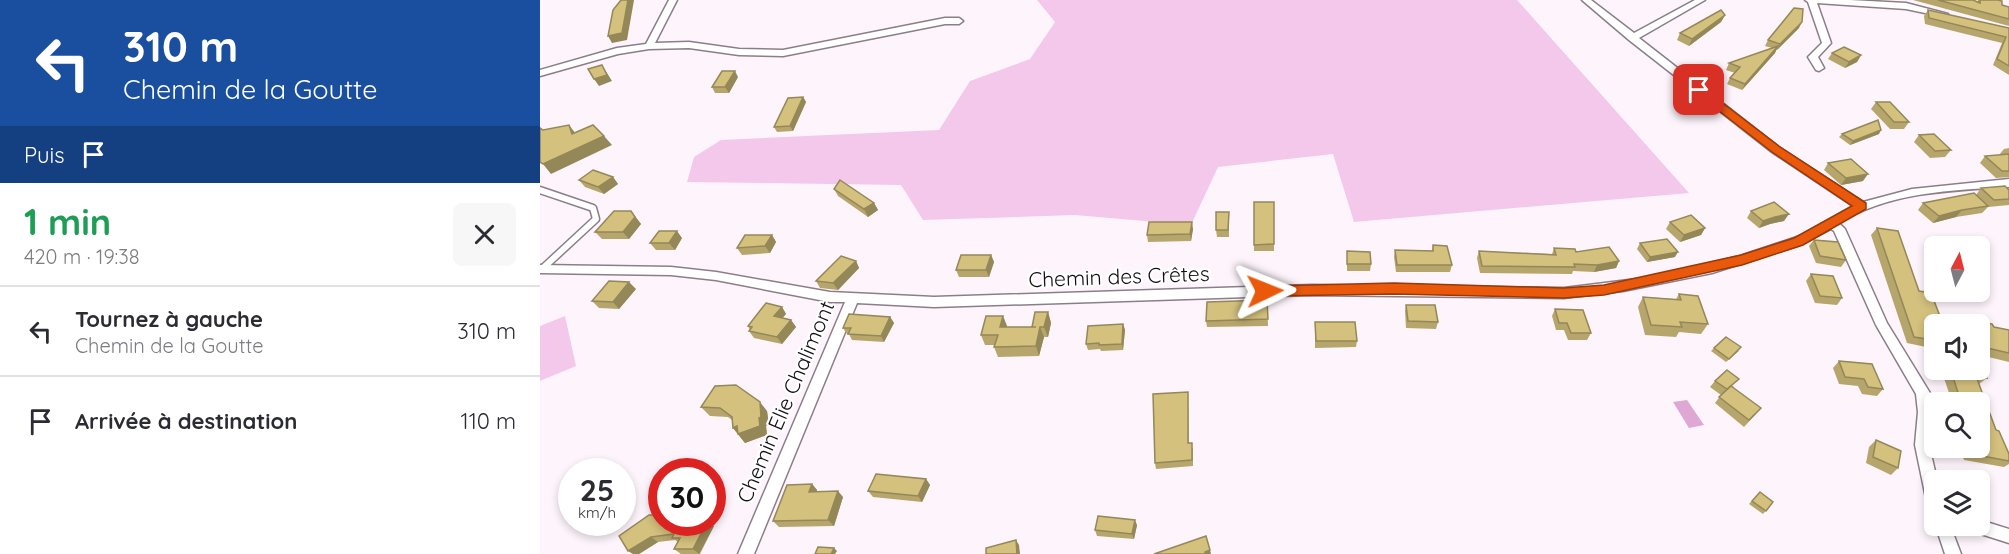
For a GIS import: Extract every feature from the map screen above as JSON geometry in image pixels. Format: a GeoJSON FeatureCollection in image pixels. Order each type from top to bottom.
{"type":"FeatureCollection","features":[{"type":"Feature","properties":{"kind":"street"},"geometry":{"type":"LineString","coordinates":[[648,46],[673,0]]}},
{"type":"Feature","properties":{"kind":"street"},"geometry":{"type":"LineString","coordinates":[[1586,0],[1776,150],[1861,206]]}},
{"type":"Feature","properties":{"kind":"street"},"geometry":{"type":"LineString","coordinates":[[1632,38],[1701,0]]}},
{"type":"Feature","properties":{"kind":"street"},"geometry":{"type":"LineString","coordinates":[[1819,68],[1813,57],[1827,43],[1811,0],[1892,2],[1953,16]]}},
{"type":"Feature","properties":{"kind":"street"},"geometry":{"type":"LineString","coordinates":[[540,73],[617,51],[648,46],[689,45],[739,52],[783,53],[945,21],[959,21]]}},
{"type":"Feature","properties":{"kind":"street","name":"Chemin des Crêtes"},"geometry":{"type":"LineString","coordinates":[[542,268],[682,272],[852,300],[1022,301],[1359,289],[1564,293],[1604,290],[1742,260],[1799,241],[1861,206],[1897,197],[2009,183]]}},
{"type":"Feature","properties":{"kind":"street"},"geometry":{"type":"LineString","coordinates":[[1831,223],[1839,229],[1882,325],[1923,393],[1926,412],[1922,445],[1928,470]]}},
{"type":"Feature","properties":{"kind":"street","name":"Chemin Elie Chalimont"},"geometry":{"type":"LineString","coordinates":[[746,554],[852,300]]}},
{"type":"Feature","properties":{"kind":"street"},"geometry":{"type":"LineString","coordinates":[[1990,530],[2009,536]]}},
{"type":"Feature","properties":{"kind":"street"},"geometry":{"type":"LineString","coordinates":[[1946,536],[1953,554]]}},
{"type":"Feature","properties":{"kind":"lane"},"geometry":{"type":"LineString","coordinates":[[540,190],[593,208],[596,219],[542,268]]}},
{"type":"Feature","properties":{"kind":"shaded area"},"geometry":{"type":"Polygon","coordinates":[[[1037,0],[1517,0],[1689,193],[1354,222],[1333,154],[1218,167],[1191,225],[1075,215],[923,220],[901,185],[687,182],[694,157],[721,140],[939,130],[970,81],[1030,59],[1055,22],[1037,0]]]}},
{"type":"Feature","properties":{"kind":"shaded area"},"geometry":{"type":"Polygon","coordinates":[[[565,316],[576,366],[540,381],[540,326],[565,316]]]}},
{"type":"Feature","properties":{"kind":"shaded area"},"geometry":{"type":"Polygon","coordinates":[[[1687,400],[1704,425],[1689,428],[1673,402],[1687,400]]]}},
{"type":"Feature","properties":{"kind":"building"},"geometry":{"type":"Polygon","coordinates":[[[621,0],[628,0],[622,33],[608,36],[613,10],[621,0]]]}},
{"type":"Feature","properties":{"kind":"building"},"geometry":{"type":"Polygon","coordinates":[[[1938,0],[1973,0],[1980,3],[1980,0],[2002,1],[2002,5],[2009,7],[2009,19],[1938,0]]]}},
{"type":"Feature","properties":{"kind":"building"},"geometry":{"type":"Polygon","coordinates":[[[1794,8],[1803,9],[1802,22],[1780,44],[1768,40],[1794,8]]]}},
{"type":"Feature","properties":{"kind":"building"},"geometry":{"type":"Polygon","coordinates":[[[1721,10],[1725,15],[1692,39],[1680,33],[1721,10]]]}},
{"type":"Feature","properties":{"kind":"building"},"geometry":{"type":"Polygon","coordinates":[[[1928,10],[2009,28],[2009,66],[1997,59],[2006,37],[1929,18],[1928,10]]]}},
{"type":"Feature","properties":{"kind":"building"},"geometry":{"type":"Polygon","coordinates":[[[1778,46],[1745,84],[1730,78],[1740,67],[1729,63],[1778,46]]]}},
{"type":"Feature","properties":{"kind":"building"},"geometry":{"type":"Polygon","coordinates":[[[1844,47],[1861,55],[1849,62],[1832,53],[1844,47]]]}},
{"type":"Feature","properties":{"kind":"building"},"geometry":{"type":"Polygon","coordinates":[[[602,65],[607,75],[594,79],[588,69],[602,65]]]}},
{"type":"Feature","properties":{"kind":"building"},"geometry":{"type":"Polygon","coordinates":[[[722,71],[735,71],[725,87],[712,87],[722,71]]]}},
{"type":"Feature","properties":{"kind":"building"},"geometry":{"type":"Polygon","coordinates":[[[803,97],[790,126],[774,127],[788,98],[803,97]]]}},
{"type":"Feature","properties":{"kind":"building"},"geometry":{"type":"Polygon","coordinates":[[[1876,102],[1890,102],[1909,122],[1894,122],[1876,102]]]}},
{"type":"Feature","properties":{"kind":"building"},"geometry":{"type":"Polygon","coordinates":[[[1878,120],[1881,130],[1853,141],[1842,134],[1878,120]]]}},
{"type":"Feature","properties":{"kind":"building"},"geometry":{"type":"Polygon","coordinates":[[[569,125],[572,134],[593,125],[604,136],[543,164],[540,162],[540,128],[543,130],[569,125]]]}},
{"type":"Feature","properties":{"kind":"building"},"geometry":{"type":"Polygon","coordinates":[[[1934,134],[1951,150],[1935,151],[1919,135],[1934,134]]]}},
{"type":"Feature","properties":{"kind":"building"},"geometry":{"type":"Polygon","coordinates":[[[2009,154],[2009,171],[2002,171],[1985,156],[2009,154]]]}},
{"type":"Feature","properties":{"kind":"building"},"geometry":{"type":"Polygon","coordinates":[[[1851,159],[1868,174],[1846,178],[1828,163],[1851,159]]]}},
{"type":"Feature","properties":{"kind":"building"},"geometry":{"type":"Polygon","coordinates":[[[593,170],[613,177],[598,187],[579,180],[593,170]]]}},
{"type":"Feature","properties":{"kind":"building"},"geometry":{"type":"Polygon","coordinates":[[[840,180],[874,203],[864,209],[834,189],[840,180]]]}},
{"type":"Feature","properties":{"kind":"building"},"geometry":{"type":"Polygon","coordinates":[[[2005,186],[2009,190],[2009,199],[1994,200],[1981,188],[2005,186]]]}},
{"type":"Feature","properties":{"kind":"building"},"geometry":{"type":"Polygon","coordinates":[[[1974,193],[1988,206],[1939,216],[1923,203],[1974,193]]]}},
{"type":"Feature","properties":{"kind":"building"},"geometry":{"type":"Polygon","coordinates":[[[1254,202],[1274,202],[1274,244],[1254,245],[1254,202]]]}},
{"type":"Feature","properties":{"kind":"building"},"geometry":{"type":"Polygon","coordinates":[[[1774,202],[1789,214],[1763,221],[1751,211],[1774,202]]]}},
{"type":"Feature","properties":{"kind":"building"},"geometry":{"type":"Polygon","coordinates":[[[614,211],[631,211],[635,217],[623,232],[595,232],[614,211]]]}},
{"type":"Feature","properties":{"kind":"building"},"geometry":{"type":"Polygon","coordinates":[[[1216,212],[1229,212],[1228,230],[1216,230],[1216,212]]]}},
{"type":"Feature","properties":{"kind":"building"},"geometry":{"type":"Polygon","coordinates":[[[1691,215],[1705,228],[1684,235],[1670,222],[1691,215]]]}},
{"type":"Feature","properties":{"kind":"building"},"geometry":{"type":"Polygon","coordinates":[[[1149,222],[1192,222],[1190,234],[1147,235],[1149,222]]]}},
{"type":"Feature","properties":{"kind":"building"},"geometry":{"type":"Polygon","coordinates":[[[1877,228],[1898,231],[1919,291],[1924,292],[1924,302],[1934,302],[1939,314],[1924,314],[1924,339],[1914,337],[1877,228]]]}},
{"type":"Feature","properties":{"kind":"building"},"geometry":{"type":"Polygon","coordinates":[[[659,231],[677,231],[669,243],[650,243],[659,231]]]}},
{"type":"Feature","properties":{"kind":"building"},"geometry":{"type":"Polygon","coordinates":[[[745,235],[772,235],[765,246],[737,248],[745,235]]]}},
{"type":"Feature","properties":{"kind":"building"},"geometry":{"type":"Polygon","coordinates":[[[1667,239],[1678,252],[1650,257],[1640,243],[1667,239]]]}},
{"type":"Feature","properties":{"kind":"building"},"geometry":{"type":"Polygon","coordinates":[[[1814,240],[1838,242],[1846,260],[1820,256],[1814,240]]]}},
{"type":"Feature","properties":{"kind":"building"},"geometry":{"type":"Polygon","coordinates":[[[1433,245],[1447,246],[1452,265],[1397,265],[1395,250],[1433,251],[1433,245]]]}},
{"type":"Feature","properties":{"kind":"building"},"geometry":{"type":"Polygon","coordinates":[[[1609,247],[1619,261],[1597,265],[1574,264],[1575,267],[1482,266],[1479,251],[1556,255],[1554,248],[1575,249],[1576,252],[1609,247]]]}},
{"type":"Feature","properties":{"kind":"building"},"geometry":{"type":"Polygon","coordinates":[[[1347,251],[1370,252],[1371,264],[1347,264],[1347,251]]]}},
{"type":"Feature","properties":{"kind":"building"},"geometry":{"type":"Polygon","coordinates":[[[961,255],[991,255],[986,270],[956,270],[961,255]]]}},
{"type":"Feature","properties":{"kind":"building"},"geometry":{"type":"Polygon","coordinates":[[[841,256],[856,261],[833,283],[816,281],[841,256]]]}},
{"type":"Feature","properties":{"kind":"building"},"geometry":{"type":"Polygon","coordinates":[[[1811,274],[1833,276],[1842,298],[1820,296],[1811,274]]]}},
{"type":"Feature","properties":{"kind":"building"},"geometry":{"type":"Polygon","coordinates":[[[609,281],[629,282],[613,302],[592,301],[609,281]]]}},
{"type":"Feature","properties":{"kind":"building"},"geometry":{"type":"Polygon","coordinates":[[[1679,294],[1698,296],[1708,324],[1680,322],[1682,327],[1651,325],[1643,297],[1681,300],[1679,294]]]}},
{"type":"Feature","properties":{"kind":"building"},"geometry":{"type":"Polygon","coordinates":[[[1267,300],[1268,319],[1206,321],[1207,302],[1267,300]]]}},
{"type":"Feature","properties":{"kind":"building"},"geometry":{"type":"Polygon","coordinates":[[[766,303],[782,307],[774,316],[791,320],[777,337],[749,331],[752,327],[748,326],[766,303]]]}},
{"type":"Feature","properties":{"kind":"building"},"geometry":{"type":"Polygon","coordinates":[[[1406,305],[1435,305],[1438,322],[1408,321],[1406,305]]]}},
{"type":"Feature","properties":{"kind":"building"},"geometry":{"type":"Polygon","coordinates":[[[1555,309],[1583,310],[1591,333],[1571,333],[1567,323],[1559,323],[1555,309]]]}},
{"type":"Feature","properties":{"kind":"building"},"geometry":{"type":"Polygon","coordinates":[[[1035,312],[1048,312],[1044,327],[1040,327],[1036,346],[994,347],[998,335],[981,335],[986,316],[1003,316],[1000,327],[1032,327],[1035,312]]]}},
{"type":"Feature","properties":{"kind":"building"},"geometry":{"type":"Polygon","coordinates":[[[849,314],[890,317],[881,336],[848,334],[851,328],[843,328],[849,314]]]}},
{"type":"Feature","properties":{"kind":"building"},"geometry":{"type":"Polygon","coordinates":[[[1315,322],[1355,322],[1357,341],[1316,341],[1315,322]]]}},
{"type":"Feature","properties":{"kind":"building"},"geometry":{"type":"Polygon","coordinates":[[[1123,324],[1122,344],[1086,344],[1088,326],[1123,324]]]}},
{"type":"Feature","properties":{"kind":"building"},"geometry":{"type":"Polygon","coordinates":[[[1990,324],[1994,327],[2009,330],[2009,353],[1990,349],[1990,324]]]}},
{"type":"Feature","properties":{"kind":"building"},"geometry":{"type":"Polygon","coordinates":[[[1726,337],[1741,347],[1729,359],[1714,348],[1726,337]]]}},
{"type":"Feature","properties":{"kind":"building"},"geometry":{"type":"Polygon","coordinates":[[[1839,361],[1872,364],[1883,389],[1868,387],[1864,379],[1845,377],[1839,361]]]}},
{"type":"Feature","properties":{"kind":"building"},"geometry":{"type":"Polygon","coordinates":[[[1727,370],[1739,379],[1727,389],[1715,381],[1727,370]]]}},
{"type":"Feature","properties":{"kind":"building"},"geometry":{"type":"Polygon","coordinates":[[[1954,380],[1977,380],[1982,392],[1958,392],[1954,380]]]}},
{"type":"Feature","properties":{"kind":"building"},"geometry":{"type":"Polygon","coordinates":[[[736,385],[760,402],[761,417],[759,418],[760,426],[738,434],[737,426],[733,428],[732,417],[720,408],[701,407],[715,386],[736,385]]]}},
{"type":"Feature","properties":{"kind":"building"},"geometry":{"type":"Polygon","coordinates":[[[1731,386],[1761,408],[1749,420],[1719,397],[1731,386]]]}},
{"type":"Feature","properties":{"kind":"building"},"geometry":{"type":"Polygon","coordinates":[[[1188,392],[1188,443],[1192,443],[1192,460],[1155,463],[1153,394],[1188,392]]]}},
{"type":"Feature","properties":{"kind":"building"},"geometry":{"type":"Polygon","coordinates":[[[1990,414],[2009,454],[2009,461],[1990,457],[1990,414]]]}},
{"type":"Feature","properties":{"kind":"building"},"geometry":{"type":"Polygon","coordinates":[[[1876,440],[1901,451],[1898,468],[1873,457],[1876,440]]]}},
{"type":"Feature","properties":{"kind":"building"},"geometry":{"type":"Polygon","coordinates":[[[876,474],[926,479],[918,496],[868,491],[876,474]]]}},
{"type":"Feature","properties":{"kind":"building"},"geometry":{"type":"Polygon","coordinates":[[[812,484],[809,492],[838,491],[828,520],[773,521],[787,485],[812,484]]]}},
{"type":"Feature","properties":{"kind":"building"},"geometry":{"type":"Polygon","coordinates":[[[1760,492],[1773,502],[1766,511],[1752,501],[1760,492]]]}},
{"type":"Feature","properties":{"kind":"building"},"geometry":{"type":"Polygon","coordinates":[[[648,516],[648,536],[659,536],[651,537],[628,551],[619,536],[636,536],[636,524],[648,516]]]}},
{"type":"Feature","properties":{"kind":"building"},"geometry":{"type":"Polygon","coordinates":[[[1098,516],[1135,520],[1132,534],[1095,530],[1098,516]]]}},
{"type":"Feature","properties":{"kind":"building"},"geometry":{"type":"Polygon","coordinates":[[[673,536],[700,536],[693,549],[674,549],[680,538],[672,538],[673,536]]]}},
{"type":"Feature","properties":{"kind":"building"},"geometry":{"type":"Polygon","coordinates":[[[1206,536],[1210,550],[1205,554],[1154,554],[1206,536]]]}},
{"type":"Feature","properties":{"kind":"building"},"geometry":{"type":"Polygon","coordinates":[[[1016,540],[1017,554],[986,554],[986,548],[1016,540]]]}},
{"type":"Feature","properties":{"kind":"building"},"geometry":{"type":"Polygon","coordinates":[[[818,547],[834,548],[831,554],[815,554],[818,547]]]}},
{"type":"Feature","properties":{"kind":"route"},"geometry":{"type":"LineString","coordinates":[[1265,291],[1394,289],[1564,293],[1604,290],[1742,260],[1799,241],[1861,206],[1776,150],[1699,90]]}}]}
